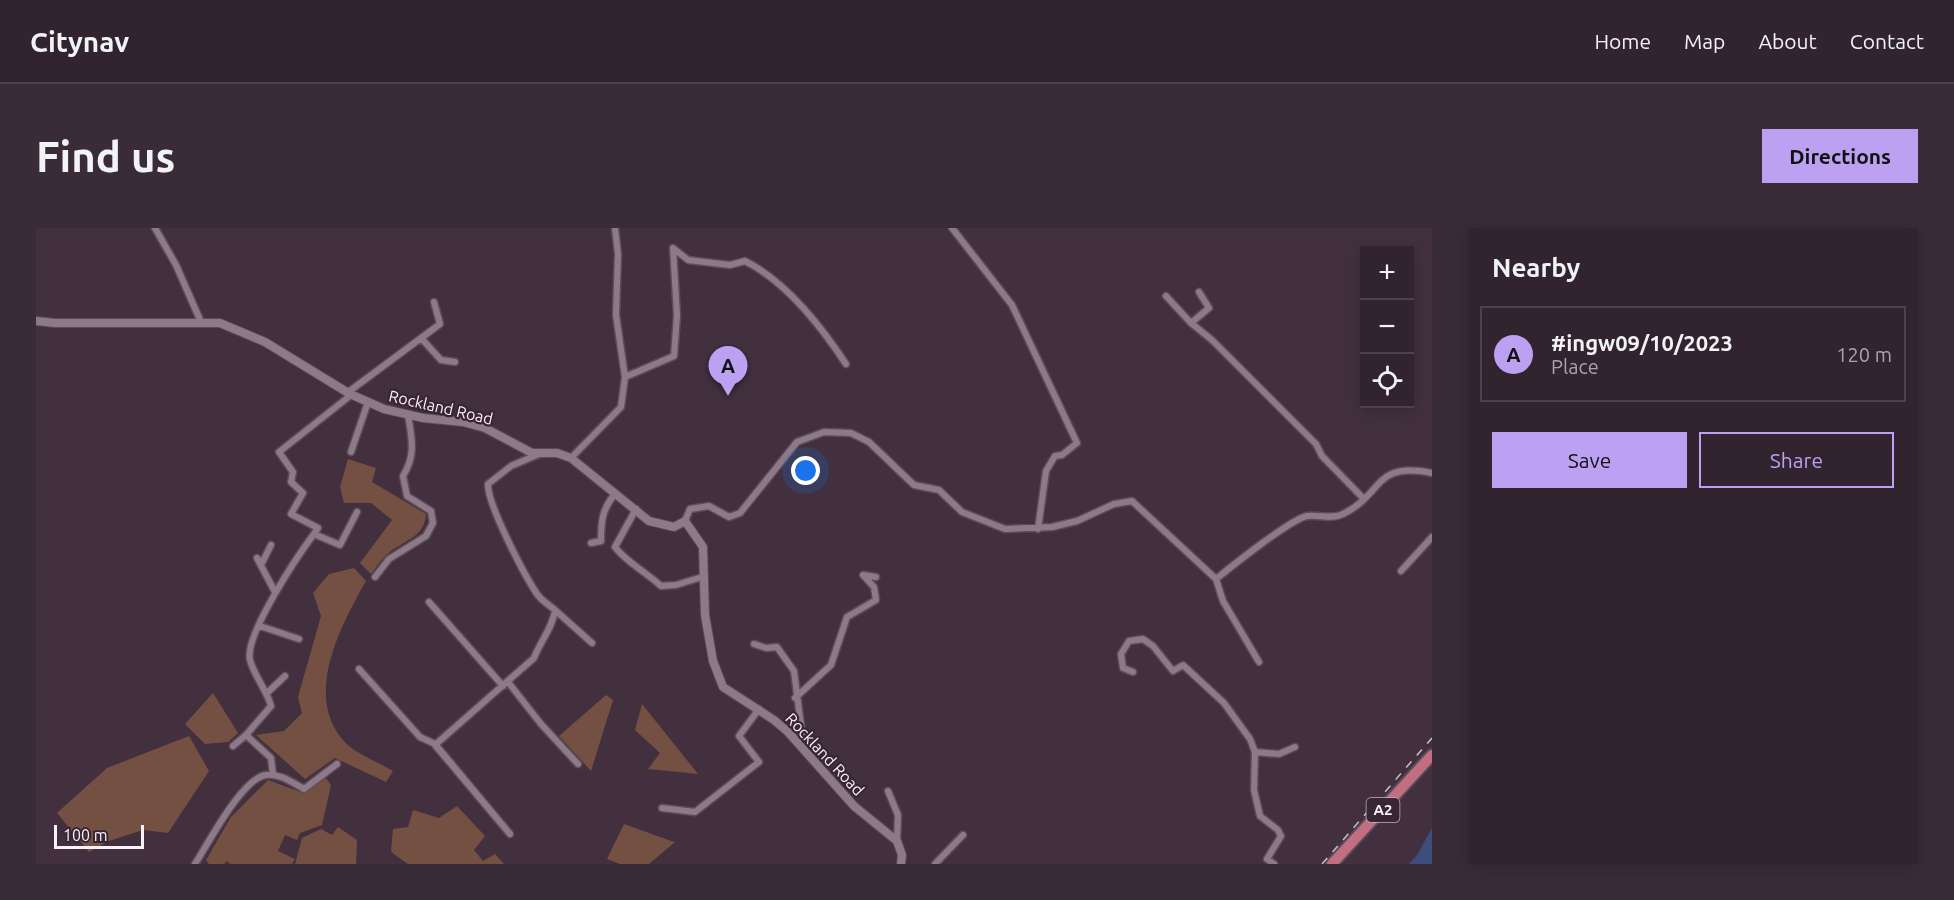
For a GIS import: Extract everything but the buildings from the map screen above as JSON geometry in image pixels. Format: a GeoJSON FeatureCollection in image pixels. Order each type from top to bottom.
{"type":"FeatureCollection","features":[{"type":"Feature","properties":{"kind":"highway","name":"A2"},"geometry":{"type":"LineString","coordinates":[[1332,864],[1432,755]]}},
{"type":"Feature","properties":{"kind":"street"},"geometry":{"type":"LineString","coordinates":[[155,228],[176,265],[201,322]]}},
{"type":"Feature","properties":{"kind":"street"},"geometry":{"type":"LineString","coordinates":[[572,458],[621,406],[625,377],[616,315],[618,254],[615,228]]}},
{"type":"Feature","properties":{"kind":"street"},"geometry":{"type":"LineString","coordinates":[[952,228],[1012,305],[1077,443],[1062,455],[1055,456],[1046,471],[1038,529]]}},
{"type":"Feature","properties":{"kind":"street"},"geometry":{"type":"LineString","coordinates":[[625,377],[674,356],[677,315],[673,248],[688,260],[730,265],[745,261],[755,266],[801,307],[832,342],[846,364]]}},
{"type":"Feature","properties":{"kind":"street"},"geometry":{"type":"LineString","coordinates":[[1191,323],[1209,308],[1199,292]]}},
{"type":"Feature","properties":{"kind":"street"},"geometry":{"type":"LineString","coordinates":[[1166,296],[1316,444],[1322,456],[1363,498]]}},
{"type":"Feature","properties":{"kind":"street"},"geometry":{"type":"LineString","coordinates":[[233,746],[272,706],[250,660],[249,649],[275,592],[318,528],[291,514],[303,493],[291,482],[293,472],[279,452],[349,394],[440,324],[434,302]]}},
{"type":"Feature","properties":{"kind":"street","name":"Rockland Road"},"geometry":{"type":"LineString","coordinates":[[36,321],[220,323],[265,342],[349,394],[368,402],[408,415],[485,428],[538,454],[557,453],[572,458],[649,521],[674,527],[686,520],[703,547],[702,577],[705,615],[716,672],[723,687],[774,720],[797,742],[854,806],[897,841]]}},
{"type":"Feature","properties":{"kind":"street"},"geometry":{"type":"LineString","coordinates":[[421,338],[441,360],[454,363]]}},
{"type":"Feature","properties":{"kind":"street"},"geometry":{"type":"LineString","coordinates":[[351,452],[368,402]]}},
{"type":"Feature","properties":{"kind":"street"},"geometry":{"type":"LineString","coordinates":[[375,577],[389,559],[426,536],[433,523],[431,511],[407,496],[403,476],[412,462],[414,446],[408,415]]}},
{"type":"Feature","properties":{"kind":"street"},"geometry":{"type":"LineString","coordinates":[[686,520],[690,509],[709,506],[729,517],[740,513],[797,442],[824,432],[850,433],[869,442],[914,485],[939,490],[962,512],[1005,529],[1038,529],[1077,520],[1114,504],[1132,501],[1216,579],[1223,601],[1259,662]]}},
{"type":"Feature","properties":{"kind":"street"},"geometry":{"type":"LineString","coordinates":[[538,454],[511,466],[488,484],[488,492],[496,515],[538,596],[592,643]]}},
{"type":"Feature","properties":{"kind":"street"},"geometry":{"type":"LineString","coordinates":[[1216,579],[1305,516],[1336,517],[1345,513],[1388,473],[1410,469],[1432,474]]}},
{"type":"Feature","properties":{"kind":"street"},"geometry":{"type":"LineString","coordinates":[[591,543],[601,541],[601,519],[608,502],[615,494]]}},
{"type":"Feature","properties":{"kind":"street"},"geometry":{"type":"LineString","coordinates":[[636,509],[615,547],[620,554],[633,562],[660,586],[676,585],[702,577]]}},
{"type":"Feature","properties":{"kind":"street"},"geometry":{"type":"LineString","coordinates":[[314,534],[340,545],[357,512]]}},
{"type":"Feature","properties":{"kind":"street"},"geometry":{"type":"LineString","coordinates":[[1401,571],[1432,537]]}},
{"type":"Feature","properties":{"kind":"street"},"geometry":{"type":"LineString","coordinates":[[261,565],[271,545]]}},
{"type":"Feature","properties":{"kind":"street"},"geometry":{"type":"LineString","coordinates":[[257,558],[275,592]]}},
{"type":"Feature","properties":{"kind":"street"},"geometry":{"type":"LineString","coordinates":[[795,698],[831,665],[847,617],[876,600],[874,586],[863,575],[876,577]]}},
{"type":"Feature","properties":{"kind":"street"},"geometry":{"type":"LineString","coordinates":[[429,602],[578,764]]}},
{"type":"Feature","properties":{"kind":"street"},"geometry":{"type":"LineString","coordinates":[[435,744],[534,658],[540,641],[554,620],[555,610]]}},
{"type":"Feature","properties":{"kind":"street"},"geometry":{"type":"LineString","coordinates":[[260,626],[299,639]]}},
{"type":"Feature","properties":{"kind":"street"},"geometry":{"type":"LineString","coordinates":[[1133,672],[1123,668],[1121,654],[1129,642],[1143,639],[1153,646],[1173,670],[1183,664],[1224,703],[1250,739],[1255,752],[1254,790],[1260,816],[1278,830],[1281,837],[1267,855],[1267,859],[1274,864]]}},
{"type":"Feature","properties":{"kind":"street"},"geometry":{"type":"LineString","coordinates":[[754,644],[766,648],[777,647],[785,654],[794,671],[795,698],[802,733],[797,742]]}},
{"type":"Feature","properties":{"kind":"street"},"geometry":{"type":"LineString","coordinates":[[359,669],[420,737],[435,744],[465,780],[510,834],[495,816],[435,744]]}},
{"type":"Feature","properties":{"kind":"street"},"geometry":{"type":"LineString","coordinates":[[267,693],[285,676]]}},
{"type":"Feature","properties":{"kind":"street"},"geometry":{"type":"LineString","coordinates":[[662,808],[695,812],[759,762],[739,736],[759,709]]}},
{"type":"Feature","properties":{"kind":"street"},"geometry":{"type":"LineString","coordinates":[[246,735],[270,758],[273,775]]}},
{"type":"Feature","properties":{"kind":"street"},"geometry":{"type":"LineString","coordinates":[[1255,752],[1279,754],[1295,747]]}},
{"type":"Feature","properties":{"kind":"street"},"geometry":{"type":"LineString","coordinates":[[195,864],[237,798],[260,777],[273,775],[304,789],[337,764]]}},
{"type":"Feature","properties":{"kind":"street"},"geometry":{"type":"LineString","coordinates":[[888,790],[898,815],[897,841],[902,855],[902,864]]}},
{"type":"Feature","properties":{"kind":"street"},"geometry":{"type":"LineString","coordinates":[[935,864],[963,835]]}},
{"type":"Feature","properties":{"kind":"shaded area"},"geometry":{"type":"Polygon","coordinates":[[[348,459],[376,468],[372,482],[426,514],[422,528],[414,537],[388,553],[371,574],[360,563],[392,520],[371,503],[344,503],[340,487],[348,459]]]}},
{"type":"Feature","properties":{"kind":"shaded area"},"geometry":{"type":"Polygon","coordinates":[[[354,568],[366,581],[345,620],[329,664],[326,686],[327,708],[335,728],[349,746],[393,771],[386,782],[335,758],[305,779],[256,735],[284,731],[302,713],[298,697],[321,616],[313,593],[329,574],[354,568]]]}},
{"type":"Feature","properties":{"kind":"shaded area"},"geometry":{"type":"Polygon","coordinates":[[[213,693],[238,733],[228,742],[205,744],[185,724],[213,693]]]}},
{"type":"Feature","properties":{"kind":"shaded area"},"geometry":{"type":"Polygon","coordinates":[[[606,695],[613,700],[591,771],[559,736],[606,695]]]}},
{"type":"Feature","properties":{"kind":"shaded area"},"geometry":{"type":"Polygon","coordinates":[[[642,704],[698,774],[648,769],[660,753],[635,730],[642,704]]]}},
{"type":"Feature","properties":{"kind":"shaded area"},"geometry":{"type":"Polygon","coordinates":[[[189,736],[209,771],[168,833],[143,830],[109,841],[89,852],[57,813],[107,768],[189,736]]]}},
{"type":"Feature","properties":{"kind":"shaded area"},"geometry":{"type":"Polygon","coordinates":[[[325,777],[331,785],[322,825],[300,833],[297,840],[285,835],[278,851],[295,859],[292,864],[230,864],[227,861],[224,864],[209,864],[206,860],[231,817],[268,780],[303,793],[325,777]]]}},
{"type":"Feature","properties":{"kind":"shaded area"},"geometry":{"type":"Polygon","coordinates":[[[457,806],[485,836],[474,850],[483,861],[495,854],[504,864],[408,864],[391,852],[393,829],[408,827],[413,810],[439,818],[457,806]]]}},
{"type":"Feature","properties":{"kind":"shaded area"},"geometry":{"type":"Polygon","coordinates":[[[624,824],[675,842],[649,864],[620,864],[607,859],[624,824]]]}},
{"type":"Feature","properties":{"kind":"shaded area"},"geometry":{"type":"Polygon","coordinates":[[[338,827],[357,840],[356,864],[295,864],[302,838],[321,829],[332,835],[338,827]]]}},
{"type":"Feature","properties":{"kind":"water"},"geometry":{"type":"Polygon","coordinates":[[[1432,828],[1432,864],[1409,864],[1417,855],[1432,828]]]}},
{"type":"Feature","properties":{"kind":"railway"},"geometry":{"type":"LineString","coordinates":[[1322,864],[1432,738]]}},
{"type":"Feature","properties":{"kind":"place","name":"#ingw09/10/2023"},"geometry":{"type":"Point","coordinates":[728,396]}}]}
